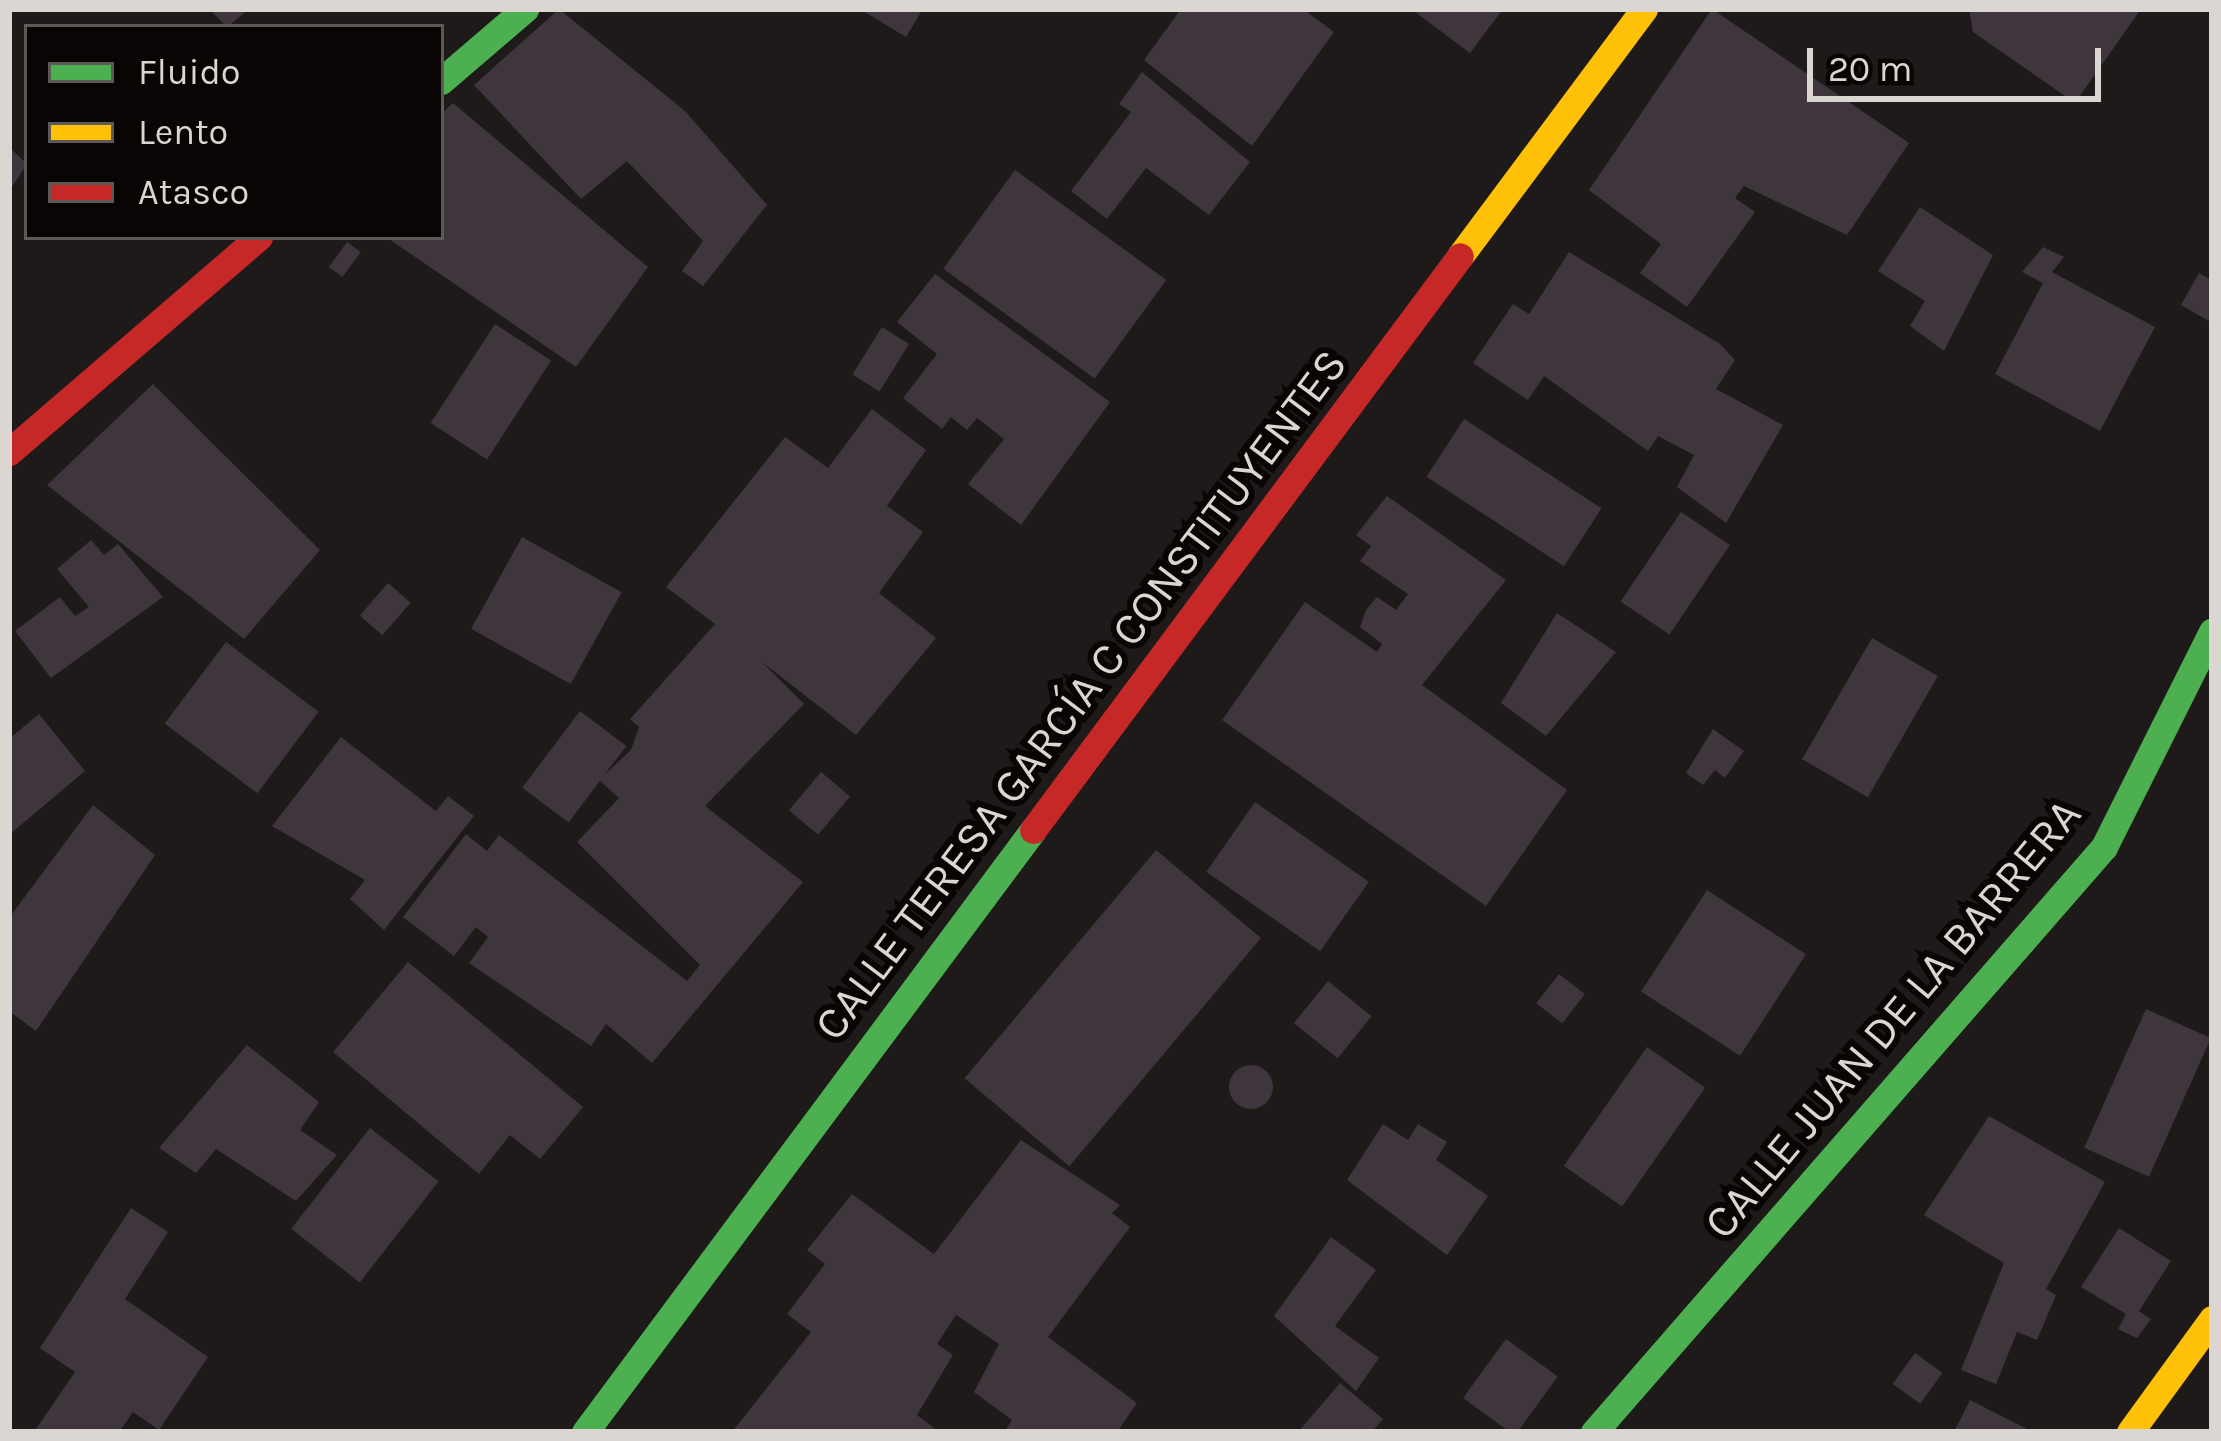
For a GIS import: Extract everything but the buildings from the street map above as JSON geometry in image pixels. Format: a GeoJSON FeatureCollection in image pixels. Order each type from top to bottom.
{"type":"FeatureCollection","features":[{"type":"Feature","properties":{"kind":"street"},"geometry":{"type":"LineString","coordinates":[[444,78],[524,9]]}},
{"type":"Feature","properties":{"kind":"street","name":"CALLE TERESA GARCÍA C CONSTITUYENTES"},"geometry":{"type":"LineString","coordinates":[[585,1432],[1644,9]]}},
{"type":"Feature","properties":{"kind":"street"},"geometry":{"type":"LineString","coordinates":[[9,452],[256,240]]}},
{"type":"Feature","properties":{"kind":"street","name":"CALLE JUAN DE LA BARRERA"},"geometry":{"type":"LineString","coordinates":[[1594,1432],[2104,848],[2212,631]]}},
{"type":"Feature","properties":{"kind":"street"},"geometry":{"type":"LineString","coordinates":[[2130,1432],[2212,1319]]}},
{"type":"Feature","properties":{"kind":"traffic: fast"},"geometry":{"type":"LineString","coordinates":[[444,78],[525,9]]}},
{"type":"Feature","properties":{"kind":"traffic: fast"},"geometry":{"type":"LineString","coordinates":[[1594,1432],[2104,847],[2212,631]]}},
{"type":"Feature","properties":{"kind":"traffic: fast"},"geometry":{"type":"LineString","coordinates":[[585,1432],[1033,830]]}},
{"type":"Feature","properties":{"kind":"traffic: slow"},"geometry":{"type":"LineString","coordinates":[[1460,256],[1644,9]]}},
{"type":"Feature","properties":{"kind":"traffic: slow"},"geometry":{"type":"LineString","coordinates":[[2130,1432],[2212,1319]]}},
{"type":"Feature","properties":{"kind":"traffic: jam"},"geometry":{"type":"LineString","coordinates":[[9,452],[256,240]]}},
{"type":"Feature","properties":{"kind":"traffic: jam"},"geometry":{"type":"LineString","coordinates":[[1033,830],[1460,256]]}}]}
